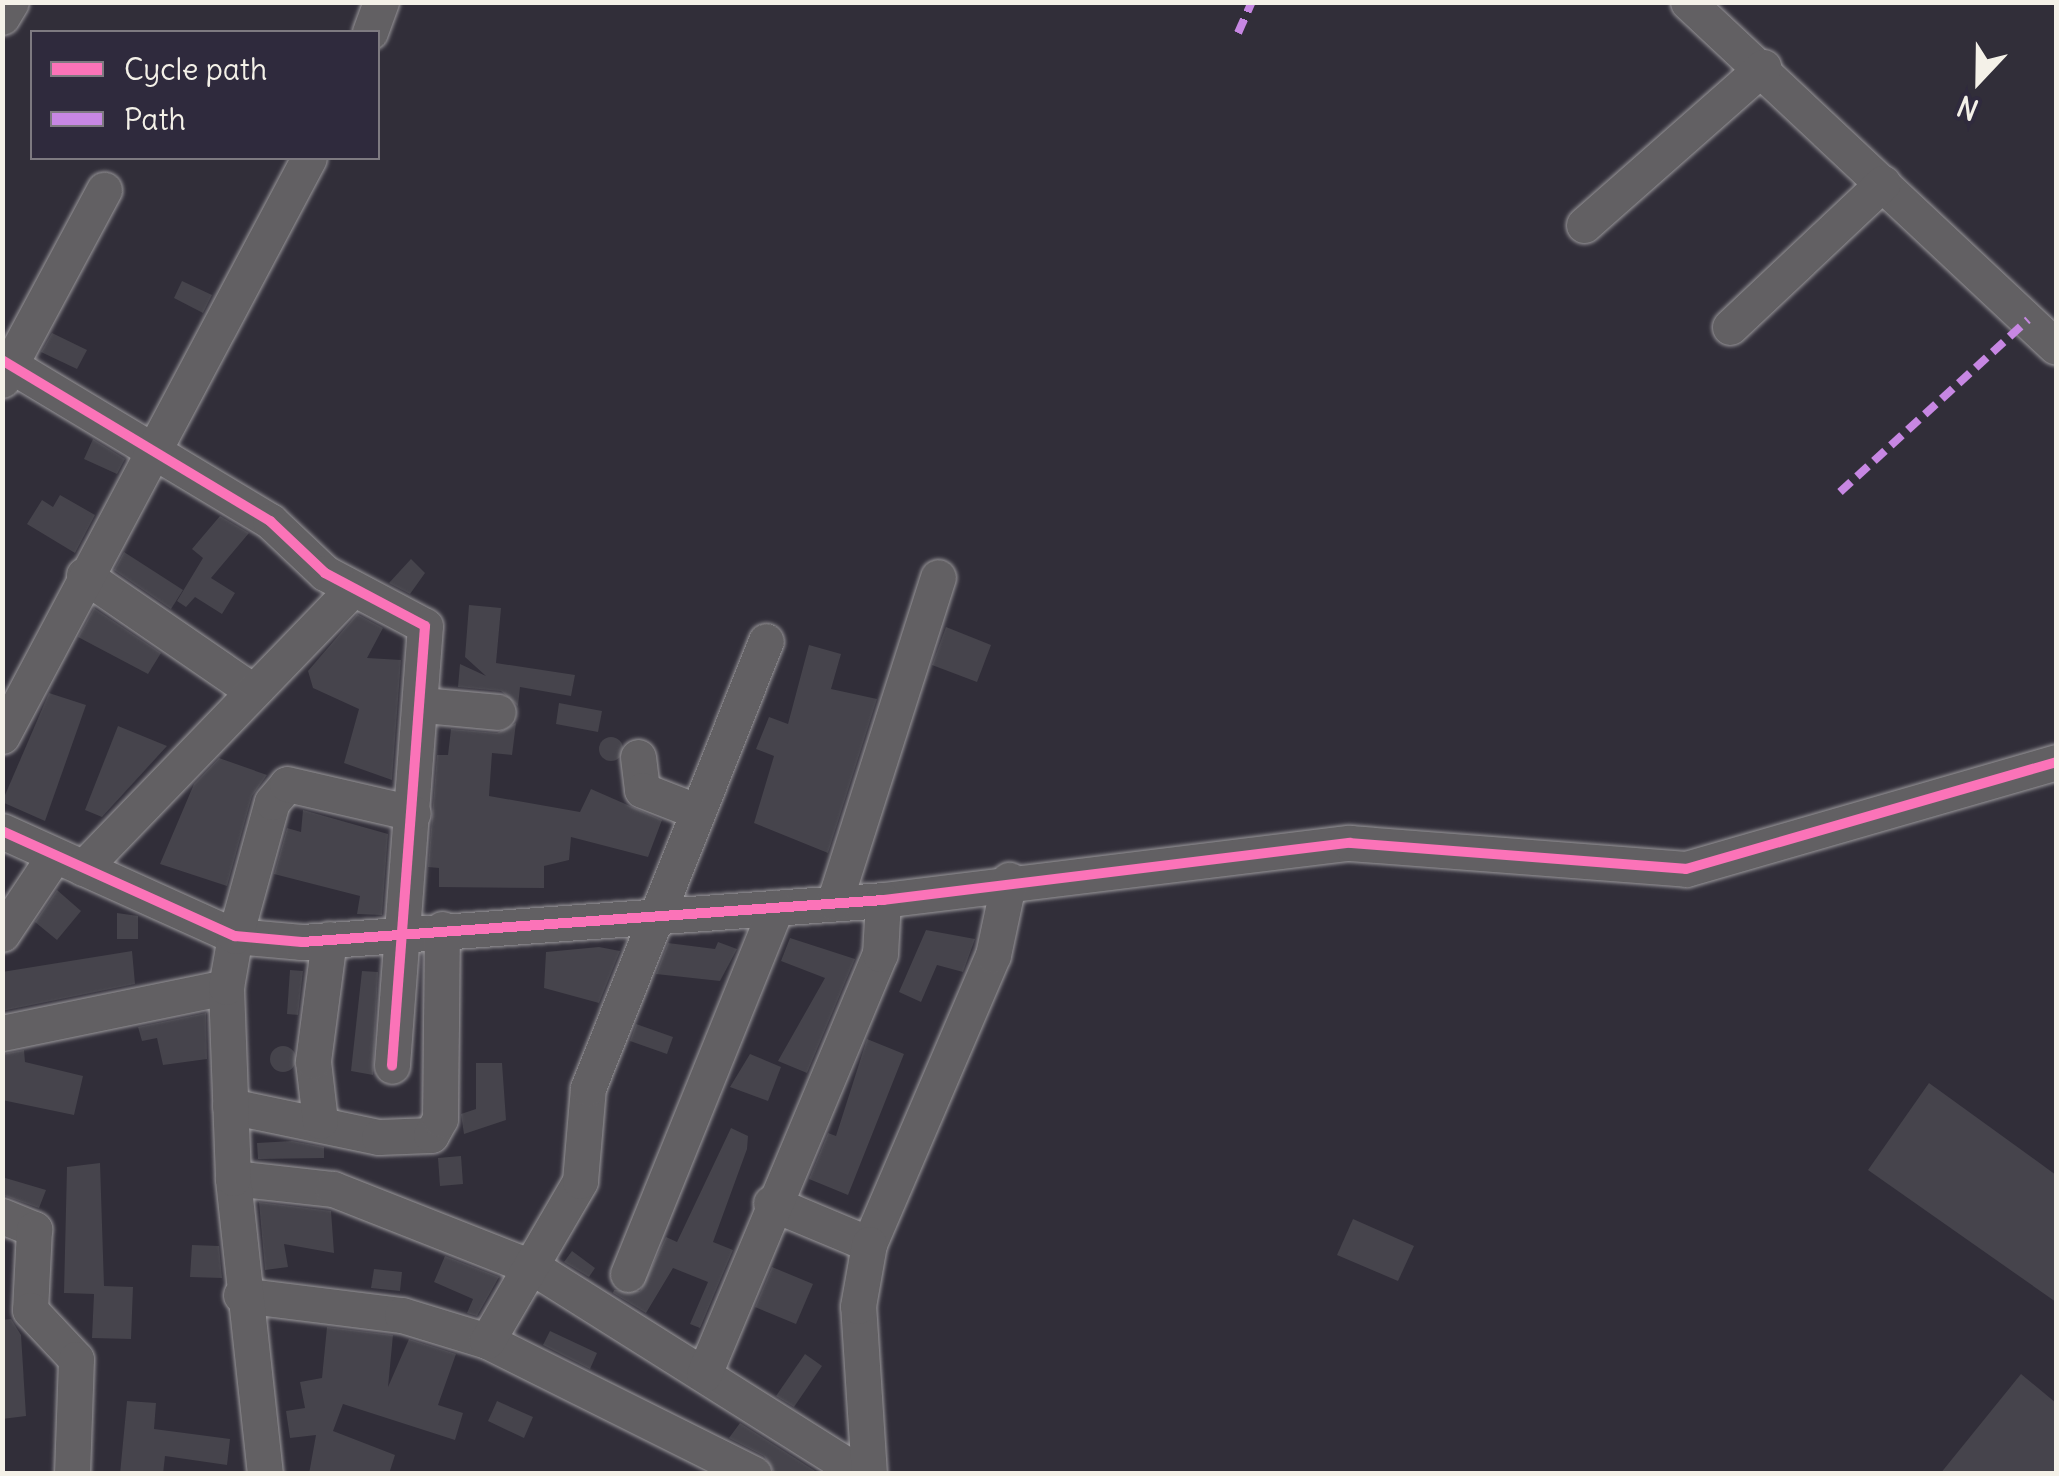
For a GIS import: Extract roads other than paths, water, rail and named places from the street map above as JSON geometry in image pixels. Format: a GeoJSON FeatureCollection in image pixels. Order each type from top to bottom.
{"type":"FeatureCollection","features":[{"type":"Feature","properties":{"kind":"street"},"geometry":{"type":"LineString","coordinates":[[2,17],[11,2]]}},
{"type":"Feature","properties":{"kind":"street"},"geometry":{"type":"LineString","coordinates":[[371,30],[381,2]]}},
{"type":"Feature","properties":{"kind":"street"},"geometry":{"type":"LineString","coordinates":[[1688,2],[1763,67],[2056,347]]}},
{"type":"Feature","properties":{"kind":"street"},"geometry":{"type":"LineString","coordinates":[[1584,225],[1763,67]]}},
{"type":"Feature","properties":{"kind":"street"},"geometry":{"type":"LineString","coordinates":[[2,736],[84,575],[308,160]]}},
{"type":"Feature","properties":{"kind":"street"},"geometry":{"type":"LineString","coordinates":[[1730,327],[1883,183]]}},
{"type":"Feature","properties":{"kind":"street"},"geometry":{"type":"LineString","coordinates":[[104,190],[6,368],[270,521],[352,589],[426,626],[413,812],[397,932],[392,1066]]}},
{"type":"Feature","properties":{"kind":"street"},"geometry":{"type":"LineString","coordinates":[[84,575],[253,692]]}},
{"type":"Feature","properties":{"kind":"street"},"geometry":{"type":"LineString","coordinates":[[834,903],[938,577]]}},
{"type":"Feature","properties":{"kind":"street"},"geometry":{"type":"LineString","coordinates":[[2,934],[69,862],[253,692],[352,589]]}},
{"type":"Feature","properties":{"kind":"street"},"geometry":{"type":"LineString","coordinates":[[486,1341],[534,1268],[580,1180],[583,1106],[653,916],[766,641]]}},
{"type":"Feature","properties":{"kind":"street"},"geometry":{"type":"LineString","coordinates":[[422,705],[498,712]]}},
{"type":"Feature","properties":{"kind":"street"},"geometry":{"type":"LineString","coordinates":[[638,757],[642,790],[696,810]]}},
{"type":"Feature","properties":{"kind":"street"},"geometry":{"type":"LineString","coordinates":[[2,831],[235,936],[329,939],[883,900],[1009,880],[1350,842],[1686,869],[2056,762]]}},
{"type":"Feature","properties":{"kind":"street"},"geometry":{"type":"LineString","coordinates":[[265,1474],[241,1295],[233,1178],[226,987],[235,936],[272,802],[287,784],[413,812]]}},
{"type":"Feature","properties":{"kind":"street"},"geometry":{"type":"LineString","coordinates":[[869,1474],[858,1306],[870,1244],[993,955],[1009,880]]}},
{"type":"Feature","properties":{"kind":"street"},"geometry":{"type":"LineString","coordinates":[[704,1374],[771,1202],[880,954],[883,900]]}},
{"type":"Feature","properties":{"kind":"street"},"geometry":{"type":"LineString","coordinates":[[628,1274],[776,908]]}},
{"type":"Feature","properties":{"kind":"street"},"geometry":{"type":"LineString","coordinates":[[230,1106],[422,1140],[436,1128],[442,929]]}},
{"type":"Feature","properties":{"kind":"street"},"geometry":{"type":"LineString","coordinates":[[320,1121],[314,1061],[329,939]]}},
{"type":"Feature","properties":{"kind":"street"},"geometry":{"type":"LineString","coordinates":[[2,1033],[226,987]]}},
{"type":"Feature","properties":{"kind":"street"},"geometry":{"type":"LineString","coordinates":[[233,1178],[333,1189],[534,1268],[861,1474]]}},
{"type":"Feature","properties":{"kind":"street"},"geometry":{"type":"LineString","coordinates":[[771,1202],[870,1244]]}},
{"type":"Feature","properties":{"kind":"street"},"geometry":{"type":"LineString","coordinates":[[2,1216],[34,1229],[30,1310],[76,1359],[72,1474]]}},
{"type":"Feature","properties":{"kind":"street"},"geometry":{"type":"LineString","coordinates":[[241,1295],[402,1316],[486,1341],[754,1474]]}}]}
